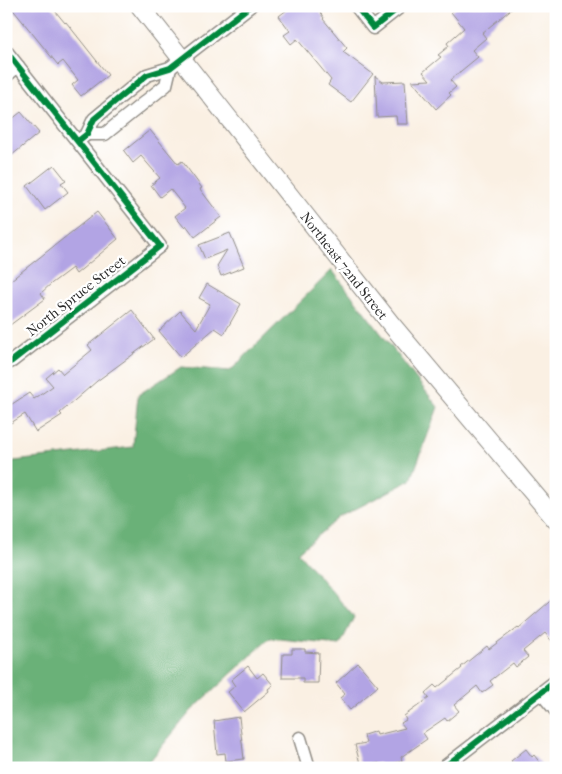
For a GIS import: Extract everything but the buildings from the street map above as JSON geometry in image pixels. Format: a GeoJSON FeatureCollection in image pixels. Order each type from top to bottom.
{"type":"FeatureCollection","features":[{"type":"Feature","properties":{"kind":"main road","name":"Northeast 72nd Street"},"geometry":{"type":"LineString","coordinates":[[140,6],[176,64],[556,520]]}},
{"type":"Feature","properties":{"kind":"street"},"geometry":{"type":"LineString","coordinates":[[82,138],[94,120],[148,75],[176,64],[250,6]]}},
{"type":"Feature","properties":{"kind":"street"},"geometry":{"type":"LineString","coordinates":[[356,6],[373,28],[401,6]]}},
{"type":"Feature","properties":{"kind":"street"},"geometry":{"type":"LineString","coordinates":[[6,51],[82,138]]}},
{"type":"Feature","properties":{"kind":"street"},"geometry":{"type":"LineString","coordinates":[[82,138],[105,134],[166,85],[176,64]]}},
{"type":"Feature","properties":{"kind":"street"},"geometry":{"type":"LineString","coordinates":[[6,76],[18,66]]}},
{"type":"Feature","properties":{"kind":"street","name":"North Spruce Street"},"geometry":{"type":"LineString","coordinates":[[6,364],[160,246],[82,138]]}},
{"type":"Feature","properties":{"kind":"street"},"geometry":{"type":"LineString","coordinates":[[443,768],[556,680]]}},
{"type":"Feature","properties":{"kind":"street"},"geometry":{"type":"LineString","coordinates":[[541,693],[556,711]]}},
{"type":"Feature","properties":{"kind":"street"},"geometry":{"type":"LineString","coordinates":[[300,738],[309,768]]}},
{"type":"Feature","properties":{"kind":"green space"},"geometry":{"type":"Polygon","coordinates":[[[332,270],[438,407],[411,480],[340,517],[298,552],[354,617],[340,645],[270,638],[191,711],[144,768],[6,768],[6,462],[133,447],[138,395],[181,367],[230,371],[332,270]]]}},
{"type":"Feature","properties":{"kind":"cycle path"},"geometry":{"type":"LineString","coordinates":[[78,141],[87,134],[94,119],[147,75],[170,68],[250,6]]}},
{"type":"Feature","properties":{"kind":"cycle path"},"geometry":{"type":"LineString","coordinates":[[356,6],[373,28],[401,6]]}},
{"type":"Feature","properties":{"kind":"cycle path"},"geometry":{"type":"LineString","coordinates":[[6,51],[160,246],[6,364]]}},
{"type":"Feature","properties":{"kind":"cycle path"},"geometry":{"type":"LineString","coordinates":[[443,768],[556,681]]}}]}
